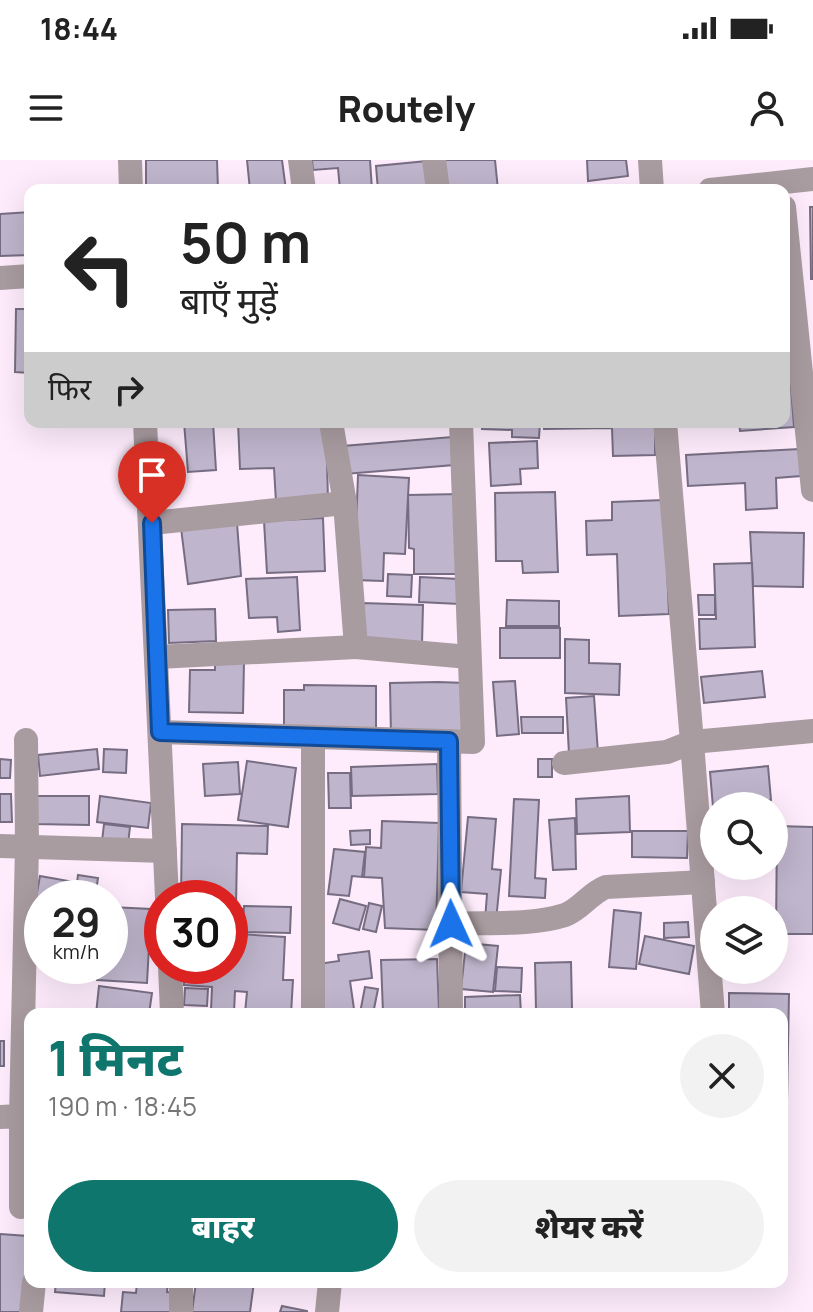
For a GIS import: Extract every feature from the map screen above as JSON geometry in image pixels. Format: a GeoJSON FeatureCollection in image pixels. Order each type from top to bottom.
{"type":"FeatureCollection","features":[{"type":"Feature","properties":{"kind":"street"},"geometry":{"type":"LineString","coordinates":[[130,160],[131,184]]}},
{"type":"Feature","properties":{"kind":"street"},"geometry":{"type":"LineString","coordinates":[[300,160],[303,184]]}},
{"type":"Feature","properties":{"kind":"street"},"geometry":{"type":"LineString","coordinates":[[434,160],[437,184]]}},
{"type":"Feature","properties":{"kind":"street"},"geometry":{"type":"LineString","coordinates":[[650,160],[652,184]]}},
{"type":"Feature","properties":{"kind":"street"},"geometry":{"type":"LineString","coordinates":[[790,184],[813,179]]}},
{"type":"Feature","properties":{"kind":"street"},"geometry":{"type":"LineString","coordinates":[[790,266],[813,490]]}},
{"type":"Feature","properties":{"kind":"street"},"geometry":{"type":"LineString","coordinates":[[0,278],[24,276]]}},
{"type":"Feature","properties":{"kind":"street"},"geometry":{"type":"LineString","coordinates":[[145,428],[166,880]]}},
{"type":"Feature","properties":{"kind":"street"},"geometry":{"type":"LineString","coordinates":[[332,428],[345,503],[356,647]]}},
{"type":"Feature","properties":{"kind":"street"},"geometry":{"type":"LineString","coordinates":[[160,732],[473,742],[461,428]]}},
{"type":"Feature","properties":{"kind":"street"},"geometry":{"type":"LineString","coordinates":[[666,428],[703,882],[708,1008]]}},
{"type":"Feature","properties":{"kind":"street"},"geometry":{"type":"LineString","coordinates":[[152,523],[345,503]]}},
{"type":"Feature","properties":{"kind":"street"},"geometry":{"type":"LineString","coordinates":[[157,657],[356,647],[469,657]]}},
{"type":"Feature","properties":{"kind":"street"},"geometry":{"type":"LineString","coordinates":[[564,763],[667,752],[692,742],[813,731]]}},
{"type":"Feature","properties":{"kind":"street"},"geometry":{"type":"LineString","coordinates":[[313,737],[313,1008]]}},
{"type":"Feature","properties":{"kind":"street"},"geometry":{"type":"LineString","coordinates":[[17,1207],[17,1117],[27,846],[26,740]]}},
{"type":"Feature","properties":{"kind":"street"},"geometry":{"type":"LineString","coordinates":[[449,741],[451,1008]]}},
{"type":"Feature","properties":{"kind":"street"},"geometry":{"type":"LineString","coordinates":[[0,846],[165,851]]}},
{"type":"Feature","properties":{"kind":"street"},"geometry":{"type":"LineString","coordinates":[[451,924],[554,917],[572,912],[595,891],[606,887],[703,882]]}},
{"type":"Feature","properties":{"kind":"street"},"geometry":{"type":"LineString","coordinates":[[171,984],[172,1008]]}},
{"type":"Feature","properties":{"kind":"street"},"geometry":{"type":"LineString","coordinates":[[31,1312],[33,1288]]}},
{"type":"Feature","properties":{"kind":"street"},"geometry":{"type":"LineString","coordinates":[[181,1288],[181,1312]]}},
{"type":"Feature","properties":{"kind":"street"},"geometry":{"type":"LineString","coordinates":[[327,1312],[329,1288]]}},
{"type":"Feature","properties":{"kind":"building"},"geometry":{"type":"Polygon","coordinates":[[[146,160],[217,160],[218,184],[146,184],[146,160]]]}},
{"type":"Feature","properties":{"kind":"building"},"geometry":{"type":"Polygon","coordinates":[[[247,160],[282,160],[285,184],[249,184],[247,160]]]}},
{"type":"Feature","properties":{"kind":"building"},"geometry":{"type":"Polygon","coordinates":[[[312,160],[370,160],[372,184],[339,184],[338,168],[313,170],[312,160]]]}},
{"type":"Feature","properties":{"kind":"building"},"geometry":{"type":"Polygon","coordinates":[[[438,160],[495,160],[497,184],[443,184],[438,160]]]}},
{"type":"Feature","properties":{"kind":"building"},"geometry":{"type":"Polygon","coordinates":[[[587,160],[626,160],[628,176],[588,181],[587,160]]]}},
{"type":"Feature","properties":{"kind":"building"},"geometry":{"type":"Polygon","coordinates":[[[427,161],[429,184],[378,184],[376,166],[427,161]]]}},
{"type":"Feature","properties":{"kind":"building"},"geometry":{"type":"Polygon","coordinates":[[[810,207],[813,207],[813,279],[811,279],[810,207]]]}},
{"type":"Feature","properties":{"kind":"building"},"geometry":{"type":"Polygon","coordinates":[[[24,212],[24,255],[0,256],[0,214],[24,212]]]}},
{"type":"Feature","properties":{"kind":"building"},"geometry":{"type":"Polygon","coordinates":[[[16,309],[24,309],[24,373],[15,372],[16,309]]]}},
{"type":"Feature","properties":{"kind":"building"},"geometry":{"type":"Polygon","coordinates":[[[790,374],[794,427],[790,427],[790,374]]]}},
{"type":"Feature","properties":{"kind":"building"},"geometry":{"type":"Polygon","coordinates":[[[184,428],[213,428],[216,470],[188,472],[184,428]]]}},
{"type":"Feature","properties":{"kind":"building"},"geometry":{"type":"Polygon","coordinates":[[[238,428],[326,428],[328,500],[276,502],[274,468],[240,469],[238,428]]]}},
{"type":"Feature","properties":{"kind":"building"},"geometry":{"type":"Polygon","coordinates":[[[540,428],[539,438],[512,437],[512,430],[482,429],[540,428]]]}},
{"type":"Feature","properties":{"kind":"building"},"geometry":{"type":"Polygon","coordinates":[[[612,428],[655,428],[655,455],[613,456],[612,428]]]}},
{"type":"Feature","properties":{"kind":"building"},"geometry":{"type":"Polygon","coordinates":[[[740,428],[780,428],[740,431],[740,428]]]}},
{"type":"Feature","properties":{"kind":"building"},"geometry":{"type":"Polygon","coordinates":[[[452,437],[454,465],[345,474],[343,446],[452,437]]]}},
{"type":"Feature","properties":{"kind":"building"},"geometry":{"type":"Polygon","coordinates":[[[537,441],[538,468],[520,469],[521,484],[491,486],[489,443],[537,441]]]}},
{"type":"Feature","properties":{"kind":"building"},"geometry":{"type":"Polygon","coordinates":[[[799,449],[801,476],[776,478],[777,508],[746,510],[745,483],[688,486],[686,455],[799,449]]]}},
{"type":"Feature","properties":{"kind":"building"},"geometry":{"type":"Polygon","coordinates":[[[358,475],[409,478],[405,554],[384,553],[383,581],[354,580],[358,475]]]}},
{"type":"Feature","properties":{"kind":"building"},"geometry":{"type":"Polygon","coordinates":[[[555,492],[558,572],[523,573],[522,561],[496,561],[495,493],[555,492]]]}},
{"type":"Feature","properties":{"kind":"building"},"geometry":{"type":"Polygon","coordinates":[[[461,494],[463,574],[414,574],[414,549],[409,548],[408,495],[461,494]]]}},
{"type":"Feature","properties":{"kind":"building"},"geometry":{"type":"Polygon","coordinates":[[[664,500],[669,614],[619,616],[617,554],[587,555],[586,521],[612,520],[612,502],[664,500]]]}},
{"type":"Feature","properties":{"kind":"building"},"geometry":{"type":"Polygon","coordinates":[[[323,518],[325,571],[267,573],[264,521],[323,518]]]}},
{"type":"Feature","properties":{"kind":"building"},"geometry":{"type":"Polygon","coordinates":[[[237,523],[241,576],[188,584],[181,528],[237,523]]]}},
{"type":"Feature","properties":{"kind":"building"},"geometry":{"type":"Polygon","coordinates":[[[750,532],[804,533],[803,587],[753,586],[750,532]]]}},
{"type":"Feature","properties":{"kind":"building"},"geometry":{"type":"Polygon","coordinates":[[[752,563],[755,647],[700,649],[699,619],[716,619],[714,564],[752,563]]]}},
{"type":"Feature","properties":{"kind":"building"},"geometry":{"type":"Polygon","coordinates":[[[388,574],[412,575],[411,597],[387,596],[388,574]]]}},
{"type":"Feature","properties":{"kind":"building"},"geometry":{"type":"Polygon","coordinates":[[[297,577],[300,630],[278,632],[277,617],[249,618],[246,579],[297,577]]]}},
{"type":"Feature","properties":{"kind":"building"},"geometry":{"type":"Polygon","coordinates":[[[420,577],[459,579],[459,604],[419,602],[420,577]]]}},
{"type":"Feature","properties":{"kind":"building"},"geometry":{"type":"Polygon","coordinates":[[[698,595],[715,595],[715,615],[699,615],[698,595]]]}},
{"type":"Feature","properties":{"kind":"building"},"geometry":{"type":"Polygon","coordinates":[[[507,600],[559,601],[559,626],[506,626],[507,600]]]}},
{"type":"Feature","properties":{"kind":"building"},"geometry":{"type":"Polygon","coordinates":[[[362,603],[423,605],[422,644],[361,643],[362,603]]]}},
{"type":"Feature","properties":{"kind":"building"},"geometry":{"type":"Polygon","coordinates":[[[215,609],[216,641],[169,643],[168,610],[215,609]]]}},
{"type":"Feature","properties":{"kind":"building"},"geometry":{"type":"Polygon","coordinates":[[[500,628],[560,628],[560,658],[500,658],[500,628]]]}},
{"type":"Feature","properties":{"kind":"building"},"geometry":{"type":"Polygon","coordinates":[[[565,639],[589,640],[589,663],[620,664],[619,695],[565,693],[565,639]]]}},
{"type":"Feature","properties":{"kind":"building"},"geometry":{"type":"Polygon","coordinates":[[[215,660],[244,661],[243,713],[189,712],[190,670],[215,670],[215,660]]]}},
{"type":"Feature","properties":{"kind":"building"},"geometry":{"type":"Polygon","coordinates":[[[762,671],[765,697],[704,703],[701,677],[762,671]]]}},
{"type":"Feature","properties":{"kind":"building"},"geometry":{"type":"Polygon","coordinates":[[[515,681],[519,734],[497,736],[493,682],[515,681]]]}},
{"type":"Feature","properties":{"kind":"building"},"geometry":{"type":"Polygon","coordinates":[[[390,683],[466,683],[467,736],[391,737],[390,683]]]}},
{"type":"Feature","properties":{"kind":"building"},"geometry":{"type":"Polygon","coordinates":[[[304,685],[376,686],[376,736],[284,734],[284,690],[304,690],[304,685]]]}},
{"type":"Feature","properties":{"kind":"building"},"geometry":{"type":"Polygon","coordinates":[[[594,696],[598,753],[569,754],[566,698],[594,696]]]}},
{"type":"Feature","properties":{"kind":"building"},"geometry":{"type":"Polygon","coordinates":[[[521,717],[563,717],[563,733],[522,733],[521,717]]]}},
{"type":"Feature","properties":{"kind":"building"},"geometry":{"type":"Polygon","coordinates":[[[97,749],[99,769],[40,776],[38,755],[97,749]]]}},
{"type":"Feature","properties":{"kind":"building"},"geometry":{"type":"Polygon","coordinates":[[[104,749],[127,750],[126,773],[103,772],[104,749]]]}},
{"type":"Feature","properties":{"kind":"building"},"geometry":{"type":"Polygon","coordinates":[[[0,759],[11,760],[10,778],[0,778],[0,759]]]}},
{"type":"Feature","properties":{"kind":"building"},"geometry":{"type":"Polygon","coordinates":[[[538,759],[552,759],[552,777],[538,777],[538,759]]]}},
{"type":"Feature","properties":{"kind":"building"},"geometry":{"type":"Polygon","coordinates":[[[247,761],[296,768],[288,827],[238,820],[247,761]]]}},
{"type":"Feature","properties":{"kind":"building"},"geometry":{"type":"Polygon","coordinates":[[[238,762],[240,794],[205,796],[203,764],[238,762]]]}},
{"type":"Feature","properties":{"kind":"building"},"geometry":{"type":"Polygon","coordinates":[[[437,764],[438,794],[352,796],[351,767],[437,764]]]}},
{"type":"Feature","properties":{"kind":"building"},"geometry":{"type":"Polygon","coordinates":[[[768,766],[770,792],[712,792],[710,772],[768,766]]]}},
{"type":"Feature","properties":{"kind":"building"},"geometry":{"type":"Polygon","coordinates":[[[328,773],[350,773],[351,808],[329,808],[328,773]]]}},
{"type":"Feature","properties":{"kind":"building"},"geometry":{"type":"Polygon","coordinates":[[[0,794],[11,794],[12,822],[0,822],[0,794]]]}},
{"type":"Feature","properties":{"kind":"building"},"geometry":{"type":"Polygon","coordinates":[[[33,796],[89,796],[89,825],[33,824],[33,796]]]}},
{"type":"Feature","properties":{"kind":"building"},"geometry":{"type":"Polygon","coordinates":[[[100,796],[151,803],[148,828],[97,822],[100,796]]]}},
{"type":"Feature","properties":{"kind":"building"},"geometry":{"type":"Polygon","coordinates":[[[629,796],[630,832],[577,834],[576,799],[629,796]]]}},
{"type":"Feature","properties":{"kind":"building"},"geometry":{"type":"Polygon","coordinates":[[[514,799],[539,800],[535,878],[546,879],[545,898],[509,896],[514,799]]]}},
{"type":"Feature","properties":{"kind":"building"},"geometry":{"type":"Polygon","coordinates":[[[468,817],[496,819],[492,869],[501,870],[496,921],[485,920],[487,894],[461,892],[468,817]]]}},
{"type":"Feature","properties":{"kind":"building"},"geometry":{"type":"Polygon","coordinates":[[[575,818],[576,869],[553,870],[549,820],[575,818]]]}},
{"type":"Feature","properties":{"kind":"building"},"geometry":{"type":"Polygon","coordinates":[[[382,821],[439,823],[436,930],[385,928],[382,878],[364,877],[366,847],[381,848],[382,821]]]}},
{"type":"Feature","properties":{"kind":"building"},"geometry":{"type":"Polygon","coordinates":[[[104,824],[130,827],[128,844],[102,841],[104,824]]]}},
{"type":"Feature","properties":{"kind":"building"},"geometry":{"type":"Polygon","coordinates":[[[182,824],[268,826],[267,854],[237,853],[236,880],[181,880],[182,824]]]}},
{"type":"Feature","properties":{"kind":"building"},"geometry":{"type":"Polygon","coordinates":[[[788,826],[813,827],[813,934],[788,934],[788,896],[776,896],[776,880],[788,880],[788,826]]]}},
{"type":"Feature","properties":{"kind":"building"},"geometry":{"type":"Polygon","coordinates":[[[370,830],[370,844],[351,845],[350,831],[370,830]]]}},
{"type":"Feature","properties":{"kind":"building"},"geometry":{"type":"Polygon","coordinates":[[[632,831],[688,831],[687,858],[632,857],[632,831]]]}},
{"type":"Feature","properties":{"kind":"building"},"geometry":{"type":"Polygon","coordinates":[[[334,849],[365,852],[362,877],[352,876],[349,896],[328,894],[334,849]]]}},
{"type":"Feature","properties":{"kind":"building"},"geometry":{"type":"Polygon","coordinates":[[[78,875],[98,878],[98,880],[77,880],[78,875]]]}},
{"type":"Feature","properties":{"kind":"building"},"geometry":{"type":"Polygon","coordinates":[[[40,876],[63,880],[39,880],[40,876]]]}},
{"type":"Feature","properties":{"kind":"building"},"geometry":{"type":"Polygon","coordinates":[[[340,899],[366,906],[359,930],[333,923],[340,899]]]}},
{"type":"Feature","properties":{"kind":"building"},"geometry":{"type":"Polygon","coordinates":[[[369,903],[382,906],[376,932],[363,929],[369,903]]]}},
{"type":"Feature","properties":{"kind":"building"},"geometry":{"type":"Polygon","coordinates":[[[248,906],[291,907],[290,933],[248,932],[248,906]]]}},
{"type":"Feature","properties":{"kind":"building"},"geometry":{"type":"Polygon","coordinates":[[[128,908],[144,909],[144,983],[128,982],[128,908]]]}},
{"type":"Feature","properties":{"kind":"building"},"geometry":{"type":"Polygon","coordinates":[[[614,910],[641,913],[636,969],[609,967],[614,910]]]}},
{"type":"Feature","properties":{"kind":"building"},"geometry":{"type":"Polygon","coordinates":[[[688,922],[689,937],[664,938],[664,923],[688,922]]]}},
{"type":"Feature","properties":{"kind":"building"},"geometry":{"type":"Polygon","coordinates":[[[248,935],[285,937],[283,980],[293,980],[291,1008],[245,1008],[247,992],[235,991],[234,1008],[211,1008],[212,987],[184,985],[248,984],[248,935]]]}},
{"type":"Feature","properties":{"kind":"building"},"geometry":{"type":"Polygon","coordinates":[[[645,936],[694,946],[689,974],[639,964],[645,936]]]}},
{"type":"Feature","properties":{"kind":"building"},"geometry":{"type":"Polygon","coordinates":[[[466,943],[498,946],[493,992],[461,989],[466,943]]]}},
{"type":"Feature","properties":{"kind":"building"},"geometry":{"type":"Polygon","coordinates":[[[369,951],[372,978],[350,981],[354,1008],[324,1008],[318,964],[339,961],[338,955],[369,951]]]}},
{"type":"Feature","properties":{"kind":"building"},"geometry":{"type":"Polygon","coordinates":[[[437,959],[439,1008],[383,1008],[381,960],[437,959]]]}},
{"type":"Feature","properties":{"kind":"building"},"geometry":{"type":"Polygon","coordinates":[[[571,962],[572,1008],[536,1008],[535,963],[571,962]]]}},
{"type":"Feature","properties":{"kind":"building"},"geometry":{"type":"Polygon","coordinates":[[[497,967],[522,968],[521,992],[495,991],[497,967]]]}},
{"type":"Feature","properties":{"kind":"building"},"geometry":{"type":"Polygon","coordinates":[[[99,986],[152,993],[150,1008],[97,1008],[99,986]]]}},
{"type":"Feature","properties":{"kind":"building"},"geometry":{"type":"Polygon","coordinates":[[[365,987],[378,989],[374,1008],[361,1008],[365,987]]]}},
{"type":"Feature","properties":{"kind":"building"},"geometry":{"type":"Polygon","coordinates":[[[185,988],[208,989],[207,1006],[184,1005],[185,988]]]}},
{"type":"Feature","properties":{"kind":"building"},"geometry":{"type":"Polygon","coordinates":[[[729,993],[789,994],[788,1047],[788,1008],[729,1008],[729,993]]]}},
{"type":"Feature","properties":{"kind":"building"},"geometry":{"type":"Polygon","coordinates":[[[520,995],[521,1008],[465,1008],[465,997],[520,995]]]}},
{"type":"Feature","properties":{"kind":"building"},"geometry":{"type":"Polygon","coordinates":[[[0,1041],[4,1041],[4,1066],[0,1066],[0,1041]]]}},
{"type":"Feature","properties":{"kind":"building"},"geometry":{"type":"Polygon","coordinates":[[[0,1234],[24,1236],[25,1312],[0,1312],[0,1234]]]}},
{"type":"Feature","properties":{"kind":"building"},"geometry":{"type":"Polygon","coordinates":[[[55,1288],[105,1288],[104,1296],[55,1292],[55,1288]]]}},
{"type":"Feature","properties":{"kind":"building"},"geometry":{"type":"Polygon","coordinates":[[[136,1288],[167,1288],[167,1292],[177,1293],[175,1312],[121,1312],[123,1292],[136,1293],[136,1288]]]}},
{"type":"Feature","properties":{"kind":"building"},"geometry":{"type":"Polygon","coordinates":[[[195,1288],[253,1288],[250,1312],[192,1312],[195,1288]]]}},
{"type":"Feature","properties":{"kind":"building"},"geometry":{"type":"Polygon","coordinates":[[[282,1306],[307,1311],[307,1312],[280,1312],[282,1306]]]}},
{"type":"Feature","properties":{"kind":"route"},"geometry":{"type":"LineString","coordinates":[[152,523],[160,732],[449,741],[451,924]]}}]}
